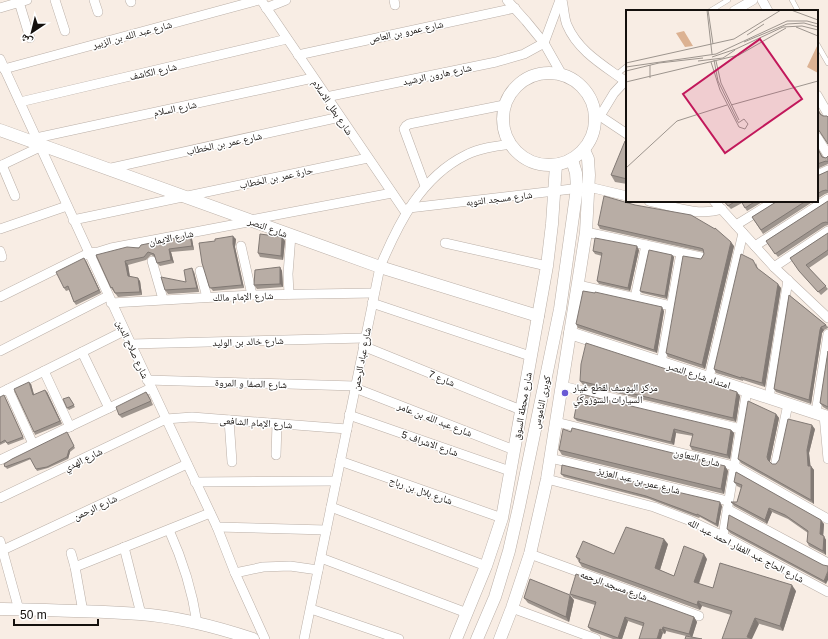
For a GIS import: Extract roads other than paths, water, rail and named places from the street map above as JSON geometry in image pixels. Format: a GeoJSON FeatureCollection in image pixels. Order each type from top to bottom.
{"type":"FeatureCollection","features":[{"type":"Feature","properties":{"kind":"street"},"geometry":{"type":"LineString","coordinates":[[54,0],[65,31]]}},
{"type":"Feature","properties":{"kind":"street"},"geometry":{"type":"LineString","coordinates":[[94,0],[98,12]]}},
{"type":"Feature","properties":{"kind":"street"},"geometry":{"type":"LineString","coordinates":[[262,3],[286,0]]}},
{"type":"Feature","properties":{"kind":"street"},"geometry":{"type":"LineString","coordinates":[[507,0],[544,43],[561,73]]}},
{"type":"Feature","properties":{"kind":"street"},"geometry":{"type":"LineString","coordinates":[[544,43],[561,0]]}},
{"type":"Feature","properties":{"kind":"street"},"geometry":{"type":"LineString","coordinates":[[561,0],[566,24],[576,40],[589,54],[616,75],[626,80],[614,93],[598,117],[593,135],[584,150],[572,160],[556,165],[541,164],[526,159],[511,144],[506,136],[503,126],[504,106],[512,89],[526,78],[543,72],[561,73],[576,80],[586,90],[594,104],[598,117],[626,133]]}},
{"type":"Feature","properties":{"kind":"street"},"geometry":{"type":"LineString","coordinates":[[736,10],[752,0]]}},
{"type":"Feature","properties":{"kind":"street"},"geometry":{"type":"LineString","coordinates":[[762,0],[767,10]]}},
{"type":"Feature","properties":{"kind":"street"},"geometry":{"type":"LineString","coordinates":[[0,8],[23,1],[30,38]]}},
{"type":"Feature","properties":{"kind":"street","name":"شارع بطل الاسلام"},"geometry":{"type":"LineString","coordinates":[[262,3],[392,193],[408,211]]}},
{"type":"Feature","properties":{"kind":"street","name":"شارع عبد الله بن الزبير"},"geometry":{"type":"LineString","coordinates":[[1,62],[262,3]]}},
{"type":"Feature","properties":{"kind":"street","name":"شارع عمرو بن العاص"},"geometry":{"type":"LineString","coordinates":[[298,55],[515,8]]}},
{"type":"Feature","properties":{"kind":"street","name":"شارع الكاشف"},"geometry":{"type":"LineString","coordinates":[[20,102],[287,39]]}},
{"type":"Feature","properties":{"kind":"street","name":"شارع هارون الرشيد"},"geometry":{"type":"LineString","coordinates":[[326,97],[496,62],[524,54],[544,43]]}},
{"type":"Feature","properties":{"kind":"street","name":"شارع صلاح الدين"},"geometry":{"type":"LineString","coordinates":[[1,62],[124,331],[210,513],[265,639]]}},
{"type":"Feature","properties":{"kind":"street","name":"شارع السلام"},"geometry":{"type":"LineString","coordinates":[[1,166],[38,143],[314,78]]}},
{"type":"Feature","properties":{"kind":"street"},"geometry":{"type":"LineString","coordinates":[[818,97],[828,114]]}},
{"type":"Feature","properties":{"kind":"street"},"geometry":{"type":"LineString","coordinates":[[425,186],[404,129],[406,126],[409,124],[504,106]]}},
{"type":"Feature","properties":{"kind":"street","name":"شارع عمر بن الخطاب"},"geometry":{"type":"LineString","coordinates":[[108,169],[340,117]]}},
{"type":"Feature","properties":{"kind":"street","name":"شارع النصر"},"geometry":{"type":"LineString","coordinates":[[0,130],[380,268],[538,316]]}},
{"type":"Feature","properties":{"kind":"street"},"geometry":{"type":"LineString","coordinates":[[818,140],[828,155]]}},
{"type":"Feature","properties":{"kind":"street","name":"شارع عباد الرحمن"},"geometry":{"type":"LineString","coordinates":[[304,639],[374,293],[380,268],[390,242],[425,186],[444,168],[467,155],[492,147],[511,144]]}},
{"type":"Feature","properties":{"kind":"street"},"geometry":{"type":"LineString","coordinates":[[500,639],[530,554],[550,458],[586,232],[583,188],[588,159],[584,150]]}},
{"type":"Feature","properties":{"kind":"street","name":"حارة عمر بن الخطاب"},"geometry":{"type":"LineString","coordinates":[[73,220],[368,158]]}},
{"type":"Feature","properties":{"kind":"street","name":"كوبرى الناموس"},"geometry":{"type":"LineString","coordinates":[[477,639],[495,597],[509,551],[560,309],[583,188],[572,160]]}},
{"type":"Feature","properties":{"kind":"street","name":"شارع محطة السوق"},"geometry":{"type":"LineString","coordinates":[[456,639],[486,566],[502,518],[547,266],[556,165]]}},
{"type":"Feature","properties":{"kind":"street"},"geometry":{"type":"LineString","coordinates":[[1,166],[15,196]]}},
{"type":"Feature","properties":{"kind":"street"},"geometry":{"type":"LineString","coordinates":[[818,175],[828,170]]}},
{"type":"Feature","properties":{"kind":"street"},"geometry":{"type":"LineString","coordinates":[[583,188],[626,196]]}},
{"type":"Feature","properties":{"kind":"street","name":"شارع مسجد التوبه"},"geometry":{"type":"LineString","coordinates":[[408,211],[583,188]]}},
{"type":"Feature","properties":{"kind":"street","name":"شارع الايمان"},"geometry":{"type":"LineString","coordinates":[[0,297],[89,253],[392,193]]}},
{"type":"Feature","properties":{"kind":"street"},"geometry":{"type":"LineString","coordinates":[[755,246],[828,199]]}},
{"type":"Feature","properties":{"kind":"street"},"geometry":{"type":"LineString","coordinates":[[653,202],[701,213],[712,212],[719,204],[774,267],[828,318]]}},
{"type":"Feature","properties":{"kind":"street"},"geometry":{"type":"LineString","coordinates":[[736,225],[773,202]]}},
{"type":"Feature","properties":{"kind":"street"},"geometry":{"type":"LineString","coordinates":[[0,229],[67,206]]}},
{"type":"Feature","properties":{"kind":"street"},"geometry":{"type":"LineString","coordinates":[[774,267],[828,231]]}},
{"type":"Feature","properties":{"kind":"street"},"geometry":{"type":"LineString","coordinates":[[586,232],[701,257]]}},
{"type":"Feature","properties":{"kind":"street"},"geometry":{"type":"LineString","coordinates":[[709,378],[743,233]]}},
{"type":"Feature","properties":{"kind":"street"},"geometry":{"type":"LineString","coordinates":[[289,294],[289,255],[291,235]]}},
{"type":"Feature","properties":{"kind":"street"},"geometry":{"type":"LineString","coordinates":[[444,244],[547,266]]}},
{"type":"Feature","properties":{"kind":"street"},"geometry":{"type":"LineString","coordinates":[[635,298],[646,245]]}},
{"type":"Feature","properties":{"kind":"street"},"geometry":{"type":"LineString","coordinates":[[241,246],[252,295]]}},
{"type":"Feature","properties":{"kind":"street"},"geometry":{"type":"LineString","coordinates":[[661,363],[681,253]]}},
{"type":"Feature","properties":{"kind":"street"},"geometry":{"type":"LineString","coordinates":[[152,261],[163,299]]}},
{"type":"Feature","properties":{"kind":"street"},"geometry":{"type":"LineString","coordinates":[[200,271],[208,297]]}},
{"type":"Feature","properties":{"kind":"street"},"geometry":{"type":"LineString","coordinates":[[769,398],[788,280]]}},
{"type":"Feature","properties":{"kind":"street"},"geometry":{"type":"LineString","coordinates":[[578,285],[671,306]]}},
{"type":"Feature","properties":{"kind":"street","name":"شارع الإمام مالك"},"geometry":{"type":"LineString","coordinates":[[110,300],[289,294],[374,293]]}},
{"type":"Feature","properties":{"kind":"street"},"geometry":{"type":"LineString","coordinates":[[0,351],[110,300]]}},
{"type":"Feature","properties":{"kind":"street"},"geometry":{"type":"LineString","coordinates":[[372,303],[530,356]]}},
{"type":"Feature","properties":{"kind":"street"},"geometry":{"type":"LineString","coordinates":[[33,444],[4,391],[124,331]]}},
{"type":"Feature","properties":{"kind":"street","name":"امتداد شارع النصر"},"geometry":{"type":"LineString","coordinates":[[570,333],[823,415]]}},
{"type":"Feature","properties":{"kind":"street"},"geometry":{"type":"LineString","coordinates":[[828,334],[823,415],[828,459]]}},
{"type":"Feature","properties":{"kind":"street","name":"شارع خالد بن الوليد"},"geometry":{"type":"LineString","coordinates":[[131,344],[364,342]]}},
{"type":"Feature","properties":{"kind":"street","name":"شارع 7"},"geometry":{"type":"LineString","coordinates":[[364,342],[521,410]]}},
{"type":"Feature","properties":{"kind":"street"},"geometry":{"type":"LineString","coordinates":[[82,352],[109,408]]}},
{"type":"Feature","properties":{"kind":"street"},"geometry":{"type":"LineString","coordinates":[[44,371],[70,426]]}},
{"type":"Feature","properties":{"kind":"street"},"geometry":{"type":"LineString","coordinates":[[0,460],[109,408],[149,384]]}},
{"type":"Feature","properties":{"kind":"street","name":"شارع الصفا و المروة"},"geometry":{"type":"LineString","coordinates":[[149,384],[355,387]]}},
{"type":"Feature","properties":{"kind":"street"},"geometry":{"type":"LineString","coordinates":[[562,386],[740,429]]}},
{"type":"Feature","properties":{"kind":"street","name":"شارع عبد الله بن عامر"},"geometry":{"type":"LineString","coordinates":[[355,387],[514,450]]}},
{"type":"Feature","properties":{"kind":"street"},"geometry":{"type":"LineString","coordinates":[[723,536],[747,390]]}},
{"type":"Feature","properties":{"kind":"street"},"geometry":{"type":"LineString","coordinates":[[776,462],[788,404]]}},
{"type":"Feature","properties":{"kind":"street","name":"شارع الاشراف 5"},"geometry":{"type":"LineString","coordinates":[[349,415],[510,471]]}},
{"type":"Feature","properties":{"kind":"street","name":"شارع الإمام الشافعى"},"geometry":{"type":"LineString","coordinates":[[166,419],[192,417],[347,429]]}},
{"type":"Feature","properties":{"kind":"street","name":"شارع الهدي"},"geometry":{"type":"LineString","coordinates":[[0,498],[166,419]]}},
{"type":"Feature","properties":{"kind":"street"},"geometry":{"type":"LineString","coordinates":[[230,420],[232,462]]}},
{"type":"Feature","properties":{"kind":"street","name":"شارع التعاون"},"geometry":{"type":"LineString","coordinates":[[556,422],[734,466],[828,519]]}},
{"type":"Feature","properties":{"kind":"street"},"geometry":{"type":"LineString","coordinates":[[276,455],[277,424]]}},
{"type":"Feature","properties":{"kind":"street","name":"شارع عمر بن عبد العزيز"},"geometry":{"type":"LineString","coordinates":[[550,458],[728,505],[828,564]]}},
{"type":"Feature","properties":{"kind":"street","name":"شارع بلال بن رباح"},"geometry":{"type":"LineString","coordinates":[[340,461],[502,518]]}},
{"type":"Feature","properties":{"kind":"street","name":"شارع الرحمن"},"geometry":{"type":"LineString","coordinates":[[2,545],[187,464]]}},
{"type":"Feature","properties":{"kind":"street","name":"شارع الحاج عبد الغفار احمد عبد الله"},"geometry":{"type":"LineString","coordinates":[[546,479],[654,507],[691,520],[828,592]]}},
{"type":"Feature","properties":{"kind":"street"},"geometry":{"type":"LineString","coordinates":[[195,482],[336,481]]}},
{"type":"Feature","properties":{"kind":"street"},"geometry":{"type":"LineString","coordinates":[[331,507],[486,566]]}},
{"type":"Feature","properties":{"kind":"street"},"geometry":{"type":"LineString","coordinates":[[76,567],[210,513]]}},
{"type":"Feature","properties":{"kind":"street"},"geometry":{"type":"LineString","coordinates":[[216,527],[326,530]]}},
{"type":"Feature","properties":{"kind":"street"},"geometry":{"type":"LineString","coordinates":[[168,530],[179,552],[187,575],[197,623]]}},
{"type":"Feature","properties":{"kind":"street"},"geometry":{"type":"LineString","coordinates":[[2,545],[20,610]]}},
{"type":"Feature","properties":{"kind":"street"},"geometry":{"type":"LineString","coordinates":[[124,547],[142,614]]}},
{"type":"Feature","properties":{"kind":"street"},"geometry":{"type":"LineString","coordinates":[[71,553],[76,567],[83,612]]}},
{"type":"Feature","properties":{"kind":"street","name":"شارع مسجد الرحمه"},"geometry":{"type":"LineString","coordinates":[[530,554],[698,616]]}},
{"type":"Feature","properties":{"kind":"street"},"geometry":{"type":"LineString","coordinates":[[320,558],[467,613]]}},
{"type":"Feature","properties":{"kind":"street"},"geometry":{"type":"LineString","coordinates":[[235,573],[262,567],[284,566],[318,570]]}},
{"type":"Feature","properties":{"kind":"street"},"geometry":{"type":"LineString","coordinates":[[512,608],[596,639]]}},
{"type":"Feature","properties":{"kind":"street"},"geometry":{"type":"LineString","coordinates":[[0,609],[142,614],[197,623],[230,631],[253,639]]}},
{"type":"Feature","properties":{"kind":"street"},"geometry":{"type":"LineString","coordinates":[[310,609],[399,639]]}},
{"type":"Feature","properties":{"kind":"lane"},"geometry":{"type":"LineString","coordinates":[[712,10],[728,0]]}},
{"type":"Feature","properties":{"kind":"lane"},"geometry":{"type":"LineString","coordinates":[[792,0],[797,10]]}},
{"type":"Feature","properties":{"kind":"lane"},"geometry":{"type":"LineString","coordinates":[[818,46],[828,63]]}},
{"type":"Feature","properties":{"kind":"lane"},"geometry":{"type":"LineString","coordinates":[[616,75],[626,67]]}},
{"type":"Feature","properties":{"kind":"place","name":"مركز اليوسف لقطع غيار السيارات السوزوكي"},"geometry":{"type":"Point","coordinates":[565,393]}}]}
